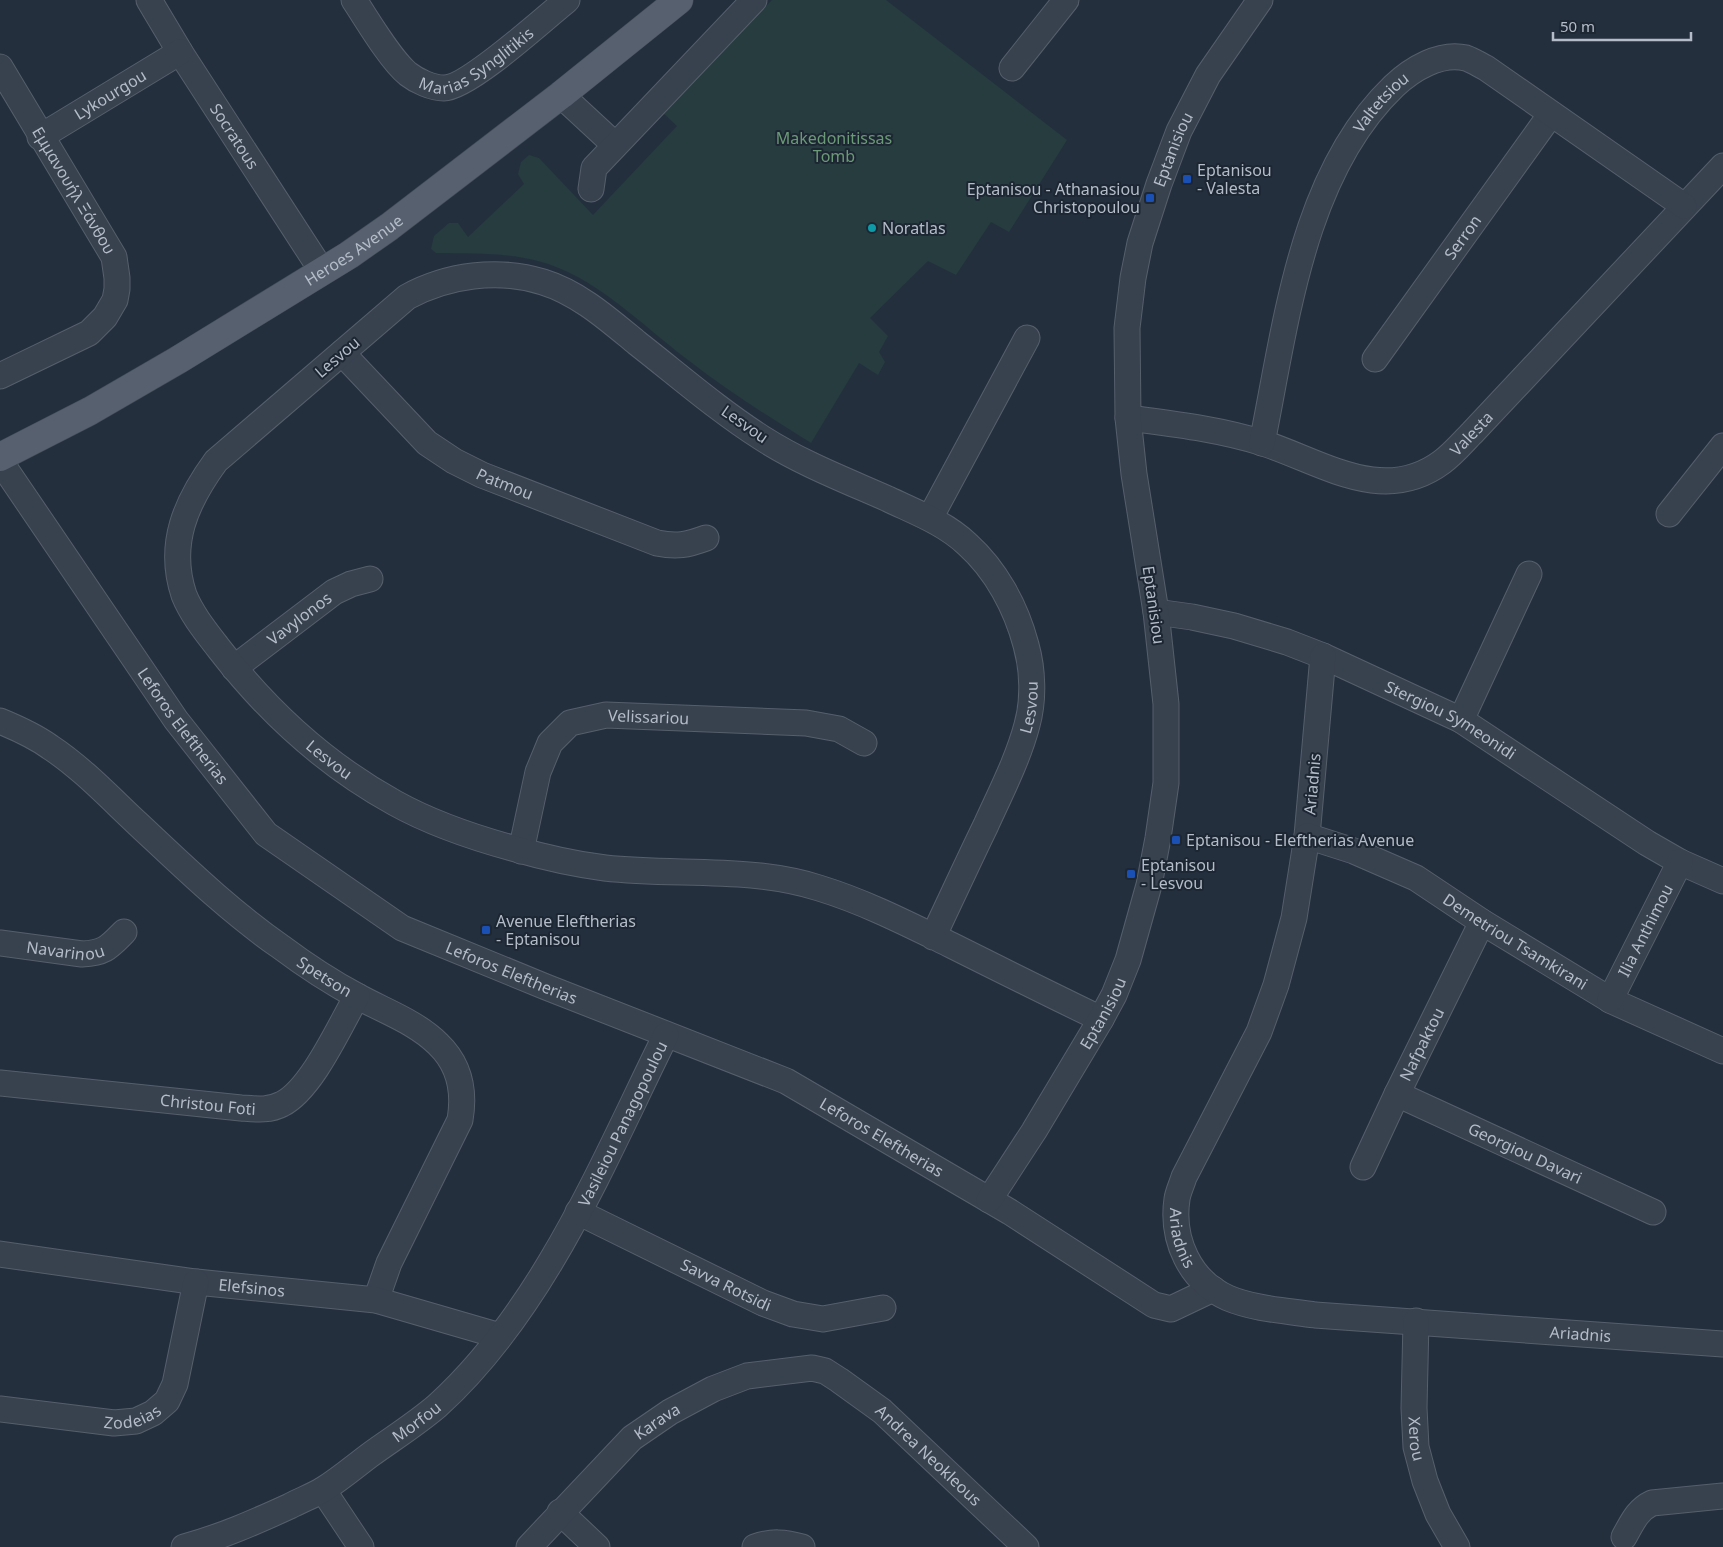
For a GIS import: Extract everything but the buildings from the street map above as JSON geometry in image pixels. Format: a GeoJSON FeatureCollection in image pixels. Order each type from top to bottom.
{"type":"FeatureCollection","features":[{"type":"Feature","properties":{"kind":"main road","name":"Heroes Avenue"},"geometry":{"type":"LineString","coordinates":[[0,459],[98,407],[178,360],[390,227],[561,95],[679,0]]}},
{"type":"Feature","properties":{"kind":"street","name":"Socratous"},"geometry":{"type":"LineString","coordinates":[[149,0],[180,52],[322,271]]}},
{"type":"Feature","properties":{"kind":"street","name":"Marias Synglitikis"},"geometry":{"type":"LineString","coordinates":[[354,0],[395,60],[408,74],[431,86],[444,88],[457,85],[470,78],[567,0]]}},
{"type":"Feature","properties":{"kind":"street"},"geometry":{"type":"LineString","coordinates":[[591,189],[594,168],[754,0]]}},
{"type":"Feature","properties":{"kind":"street"},"geometry":{"type":"LineString","coordinates":[[1012,68],[1066,0]]}},
{"type":"Feature","properties":{"kind":"street","name":"Eptanisiou"},"geometry":{"type":"LineString","coordinates":[[989,1200],[1034,1131],[1101,1020],[1114,995],[1139,924],[1156,848],[1166,783],[1166,704],[1156,612],[1134,474],[1128,418],[1126,328],[1140,243],[1179,131],[1208,75],[1260,0]]}},
{"type":"Feature","properties":{"kind":"street","name":"Lykourgou"},"geometry":{"type":"LineString","coordinates":[[40,137],[180,52]]}},
{"type":"Feature","properties":{"kind":"street","name":"Valtetsiou"},"geometry":{"type":"LineString","coordinates":[[1262,443],[1302,254],[1319,202],[1336,165],[1360,126],[1383,97],[1403,78],[1422,65],[1444,57],[1466,58],[1486,68],[1684,206]]}},
{"type":"Feature","properties":{"kind":"street","name":"Εμμανουήλ Ξάνθου"},"geometry":{"type":"LineString","coordinates":[[0,67],[40,137],[114,257],[117,278],[115,300],[111,308],[89,333],[0,376]]}},
{"type":"Feature","properties":{"kind":"street"},"geometry":{"type":"LineString","coordinates":[[561,95],[615,145]]}},
{"type":"Feature","properties":{"kind":"street","name":"Serron"},"geometry":{"type":"LineString","coordinates":[[1375,360],[1551,114]]}},
{"type":"Feature","properties":{"kind":"street","name":"Valesta"},"geometry":{"type":"LineString","coordinates":[[1128,418],[1189,426],[1262,443],[1350,476],[1371,481],[1390,482],[1407,480],[1443,461],[1723,166]]}},
{"type":"Feature","properties":{"kind":"street","name":"Lesvou"},"geometry":{"type":"LineString","coordinates":[[933,936],[1013,764],[1027,724],[1031,700],[1031,670],[1018,618],[1007,595],[968,544],[952,532],[930,518],[803,462],[761,437],[720,408],[596,310],[568,292],[544,282],[517,276],[470,276],[425,287],[407,297],[216,461],[198,484],[186,509],[180,534],[178,566],[185,596],[198,620],[234,668],[262,700],[293,730],[323,756],[394,803],[480,839],[560,862],[661,872],[716,872],[771,878],[816,887],[874,908],[1101,1020]]}},
{"type":"Feature","properties":{"kind":"street"},"geometry":{"type":"LineString","coordinates":[[930,518],[1026,338]]}},
{"type":"Feature","properties":{"kind":"street","name":"Patmou"},"geometry":{"type":"LineString","coordinates":[[342,353],[426,443],[454,462],[482,476],[657,543],[672,546],[687,545],[706,538]]}},
{"type":"Feature","properties":{"kind":"street"},"geometry":{"type":"LineString","coordinates":[[1669,514],[1723,446]]}},
{"type":"Feature","properties":{"kind":"street","name":"Leforos Eleftherias"},"geometry":{"type":"LineString","coordinates":[[0,459],[176,720],[266,834],[402,928],[786,1081],[989,1200],[1154,1305],[1171,1309],[1213,1290]]}},
{"type":"Feature","properties":{"kind":"street"},"geometry":{"type":"LineString","coordinates":[[1461,720],[1529,574]]}},
{"type":"Feature","properties":{"kind":"street","name":"Vavylonos"},"geometry":{"type":"LineString","coordinates":[[234,668],[334,592],[351,584],[370,580]]}},
{"type":"Feature","properties":{"kind":"street","name":"Stergiou Symeonidi"},"geometry":{"type":"LineString","coordinates":[[1156,612],[1234,626],[1286,642],[1323,656],[1461,720],[1613,821],[1680,862],[1723,881]]}},
{"type":"Feature","properties":{"kind":"street","name":"Ariadnis"},"geometry":{"type":"LineString","coordinates":[[1323,656],[1307,836],[1294,918],[1276,985],[1259,1032],[1184,1177],[1177,1198],[1178,1238],[1184,1256],[1200,1278],[1213,1290],[1229,1298],[1266,1308],[1315,1315],[1723,1344]]}},
{"type":"Feature","properties":{"kind":"street","name":"Velissariou"},"geometry":{"type":"LineString","coordinates":[[522,851],[538,772],[550,743],[570,723],[606,715],[806,723],[839,729],[864,742]]}},
{"type":"Feature","properties":{"kind":"street","name":"Spetson"},"geometry":{"type":"LineString","coordinates":[[0,721],[50,746],[74,765],[201,883],[280,947],[357,996],[422,1030],[439,1044],[452,1061],[462,1085],[463,1103],[460,1120],[390,1263],[376,1300]]}},
{"type":"Feature","properties":{"kind":"street","name":"Demetriou Tsamkirani"},"geometry":{"type":"LineString","coordinates":[[1307,836],[1354,851],[1416,878],[1482,922],[1618,1004],[1723,1050]]}},
{"type":"Feature","properties":{"kind":"street","name":"Ilia Anthimou"},"geometry":{"type":"LineString","coordinates":[[1618,1004],[1680,862]]}},
{"type":"Feature","properties":{"kind":"street","name":"Nafpaktou"},"geometry":{"type":"LineString","coordinates":[[1363,1168],[1482,922]]}},
{"type":"Feature","properties":{"kind":"street","name":"Navarinou"},"geometry":{"type":"LineString","coordinates":[[0,943],[95,954],[109,948],[124,932]]}},
{"type":"Feature","properties":{"kind":"street","name":"Christou Foti"},"geometry":{"type":"LineString","coordinates":[[0,1082],[247,1108],[261,1109],[274,1107],[283,1104],[304,1084],[317,1066],[357,996]]}},
{"type":"Feature","properties":{"kind":"street","name":"Vasileiou Panagopoulou"},"geometry":{"type":"LineString","coordinates":[[578,1212],[666,1034]]}},
{"type":"Feature","properties":{"kind":"street","name":"Georgiou Davari"},"geometry":{"type":"LineString","coordinates":[[1406,1077],[1653,1212]]}},
{"type":"Feature","properties":{"kind":"street","name":"Savva Rotsidi"},"geometry":{"type":"LineString","coordinates":[[578,1212],[762,1303],[793,1314],[823,1319],[883,1308]]}},
{"type":"Feature","properties":{"kind":"street","name":"Morfou"},"geometry":{"type":"LineString","coordinates":[[184,1547],[212,1540],[258,1521],[322,1490],[436,1407],[467,1375],[500,1336],[527,1299],[578,1212]]}},
{"type":"Feature","properties":{"kind":"street","name":"Elefsinos"},"geometry":{"type":"LineString","coordinates":[[0,1254],[196,1282],[376,1300],[500,1336]]}},
{"type":"Feature","properties":{"kind":"street","name":"Zodeias"},"geometry":{"type":"LineString","coordinates":[[0,1409],[114,1423],[136,1421],[153,1413],[166,1401],[175,1384],[196,1282]]}},
{"type":"Feature","properties":{"kind":"street","name":"Xerou"},"geometry":{"type":"LineString","coordinates":[[1416,1321],[1414,1408],[1416,1447],[1425,1481],[1438,1514],[1457,1547]]}},
{"type":"Feature","properties":{"kind":"street","name":"Karava"},"geometry":{"type":"LineString","coordinates":[[529,1547],[560,1512],[632,1438],[679,1408],[713,1389],[747,1376],[812,1368],[825,1371]]}},
{"type":"Feature","properties":{"kind":"street","name":"Andrea Neokleous"},"geometry":{"type":"LineString","coordinates":[[825,1371],[882,1411],[1026,1547]]}},
{"type":"Feature","properties":{"kind":"street"},"geometry":{"type":"LineString","coordinates":[[322,1490],[361,1547]]}},
{"type":"Feature","properties":{"kind":"street"},"geometry":{"type":"LineString","coordinates":[[1624,1537],[1635,1516],[1643,1507],[1652,1503],[1723,1496]]}},
{"type":"Feature","properties":{"kind":"street"},"geometry":{"type":"LineString","coordinates":[[560,1512],[597,1547]]}},
{"type":"Feature","properties":{"kind":"street"},"geometry":{"type":"LineString","coordinates":[[755,1547],[767,1542],[789,1543],[802,1547]]}},
{"type":"Feature","properties":{"kind":"green space","name":"Makedonitissas Tomb"},"geometry":{"type":"Polygon","coordinates":[[[772,0],[886,0],[1067,140],[1009,232],[991,222],[956,275],[928,261],[870,318],[888,336],[879,352],[885,362],[878,375],[859,363],[811,443],[718,382],[617,303],[579,278],[559,268],[526,258],[487,254],[436,253],[431,249],[434,236],[449,223],[458,223],[468,237],[524,184],[518,174],[521,162],[529,155],[539,158],[593,215],[677,126],[663,113],[772,0]]]}},
{"type":"Feature","properties":{"kind":"place","name":"Eptanisou - Valesta"},"geometry":{"type":"Point","coordinates":[1187,179]}},
{"type":"Feature","properties":{"kind":"place","name":"Eptanisou - Athanasiou Christopoulou"},"geometry":{"type":"Point","coordinates":[1150,198]}},
{"type":"Feature","properties":{"kind":"place","name":"Noratlas"},"geometry":{"type":"Point","coordinates":[872,228]}},
{"type":"Feature","properties":{"kind":"place","name":"Eptanisou - Eleftherias Avenue"},"geometry":{"type":"Point","coordinates":[1176,840]}},
{"type":"Feature","properties":{"kind":"place","name":"Eptanisou - Lesvou"},"geometry":{"type":"Point","coordinates":[1131,874]}},
{"type":"Feature","properties":{"kind":"place","name":"Avenue Eleftherias - Eptanisou"},"geometry":{"type":"Point","coordinates":[486,930]}}]}
